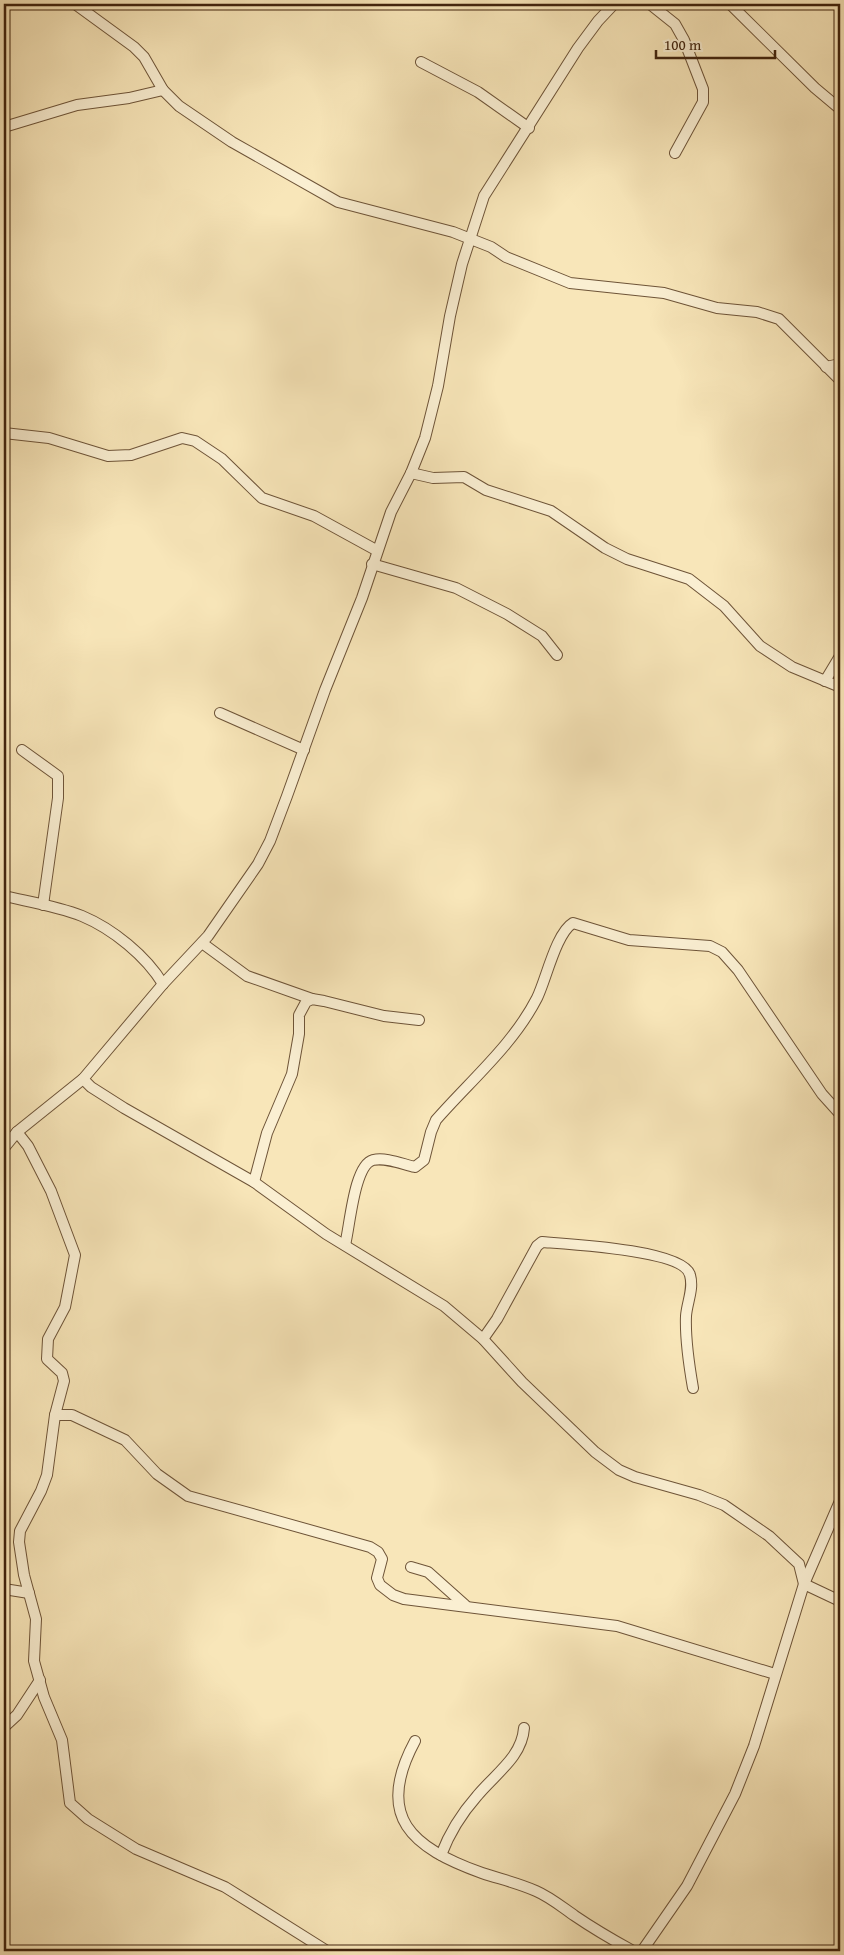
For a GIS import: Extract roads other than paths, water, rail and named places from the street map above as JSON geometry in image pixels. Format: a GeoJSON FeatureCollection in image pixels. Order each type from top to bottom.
{"type":"FeatureCollection","features":[{"type":"Feature","properties":{"kind":"street"},"geometry":{"type":"LineString","coordinates":[[75,4],[134,47],[144,57],[163,90],[179,106],[232,142],[338,202],[368,211],[434,225],[469,240],[483,243],[506,257],[570,283],[664,293],[717,308],[770,314],[779,319],[840,380]]}},
{"type":"Feature","properties":{"kind":"street"},"geometry":{"type":"LineString","coordinates":[[4,1148],[17,1132],[83,1079],[163,984],[202,943],[233,903],[270,841],[362,598],[376,550],[425,438],[438,386],[450,316],[469,240],[484,196],[529,128],[578,48],[598,20],[614,4]]}},
{"type":"Feature","properties":{"kind":"street"},"geometry":{"type":"LineString","coordinates":[[650,4],[675,24],[684,40],[703,89],[704,102],[675,153]]}},
{"type":"Feature","properties":{"kind":"street"},"geometry":{"type":"LineString","coordinates":[[730,4],[815,88],[840,109]]}},
{"type":"Feature","properties":{"kind":"street"},"geometry":{"type":"LineString","coordinates":[[422,62],[478,92],[529,128]]}},
{"type":"Feature","properties":{"kind":"street"},"geometry":{"type":"LineString","coordinates":[[4,127],[76,105],[129,98],[163,90]]}},
{"type":"Feature","properties":{"kind":"street"},"geometry":{"type":"LineString","coordinates":[[826,367],[840,364]]}},
{"type":"Feature","properties":{"kind":"street"},"geometry":{"type":"LineString","coordinates":[[4,433],[49,438],[108,456],[131,455],[182,438],[195,441],[222,460],[262,498],[314,516],[376,550]]}},
{"type":"Feature","properties":{"kind":"street"},"geometry":{"type":"LineString","coordinates":[[411,473],[433,478],[464,477],[486,490],[551,511],[605,548],[627,560],[689,579],[724,606],[760,646],[792,667],[840,687]]}},
{"type":"Feature","properties":{"kind":"street"},"geometry":{"type":"LineString","coordinates":[[372,564],[456,588],[507,614],[542,636],[557,655]]}},
{"type":"Feature","properties":{"kind":"street"},"geometry":{"type":"LineString","coordinates":[[825,681],[840,656]]}},
{"type":"Feature","properties":{"kind":"street"},"geometry":{"type":"LineString","coordinates":[[220,713],[304,750]]}},
{"type":"Feature","properties":{"kind":"street"},"geometry":{"type":"LineString","coordinates":[[22,750],[58,776],[58,798],[43,905]]}},
{"type":"Feature","properties":{"kind":"street"},"geometry":{"type":"LineString","coordinates":[[4,896],[84,916],[103,927],[150,965],[163,984]]}},
{"type":"Feature","properties":{"kind":"street"},"geometry":{"type":"LineString","coordinates":[[345,1245],[354,1197],[361,1170],[365,1164],[378,1160],[415,1167],[424,1160],[436,1120],[517,1029],[543,986],[556,949],[567,928],[573,923],[629,940],[710,946],[722,952],[738,970],[822,1094],[840,1114]]}},
{"type":"Feature","properties":{"kind":"street"},"geometry":{"type":"LineString","coordinates":[[202,943],[247,976],[312,999],[384,1016],[419,1020]]}},
{"type":"Feature","properties":{"kind":"street"},"geometry":{"type":"LineString","coordinates":[[254,1182],[267,1132],[292,1074],[301,1008],[312,999]]}},
{"type":"Feature","properties":{"kind":"street"},"geometry":{"type":"LineString","coordinates":[[83,1079],[91,1087],[124,1108],[254,1182],[345,1245],[444,1306],[483,1339],[570,1430],[618,1470],[635,1477],[699,1494],[724,1505],[770,1536],[799,1564],[804,1584]]}},
{"type":"Feature","properties":{"kind":"street"},"geometry":{"type":"LineString","coordinates":[[17,1132],[28,1146],[51,1191],[75,1256],[65,1307],[48,1339],[46,1352],[46,1360],[62,1373],[64,1381],[46,1475],[41,1491],[20,1530],[20,1556],[37,1630],[34,1661],[44,1697],[62,1740],[68,1792],[73,1808],[136,1849],[225,1887],[327,1951]]}},
{"type":"Feature","properties":{"kind":"street"},"geometry":{"type":"LineString","coordinates":[[483,1339],[497,1319],[537,1246],[542,1242],[618,1249],[659,1257],[686,1267],[690,1273],[687,1323],[692,1388]]}},
{"type":"Feature","properties":{"kind":"street"},"geometry":{"type":"LineString","coordinates":[[56,1415],[72,1415],[125,1440],[157,1474],[188,1496],[370,1547],[378,1552],[382,1559],[377,1578],[380,1585],[393,1595],[421,1602],[465,1605],[617,1626],[775,1674]]}},
{"type":"Feature","properties":{"kind":"street"},"geometry":{"type":"LineString","coordinates":[[642,1951],[687,1886],[735,1794],[754,1746],[804,1584],[840,1501]]}},
{"type":"Feature","properties":{"kind":"street"},"geometry":{"type":"LineString","coordinates":[[411,1567],[428,1572],[465,1605]]}},
{"type":"Feature","properties":{"kind":"street"},"geometry":{"type":"LineString","coordinates":[[804,1584],[840,1601]]}},
{"type":"Feature","properties":{"kind":"street"},"geometry":{"type":"LineString","coordinates":[[4,1589],[29,1593]]}},
{"type":"Feature","properties":{"kind":"street"},"geometry":{"type":"LineString","coordinates":[[4,1727],[17,1715],[40,1680]]}},
{"type":"Feature","properties":{"kind":"street"},"geometry":{"type":"LineString","coordinates":[[440,1855],[449,1835],[475,1798],[516,1755],[523,1737],[524,1728]]}},
{"type":"Feature","properties":{"kind":"street"},"geometry":{"type":"LineString","coordinates":[[415,1741],[406,1759],[402,1776],[399,1812],[402,1822],[412,1834],[440,1855],[538,1892],[604,1935],[634,1951]]}}]}
